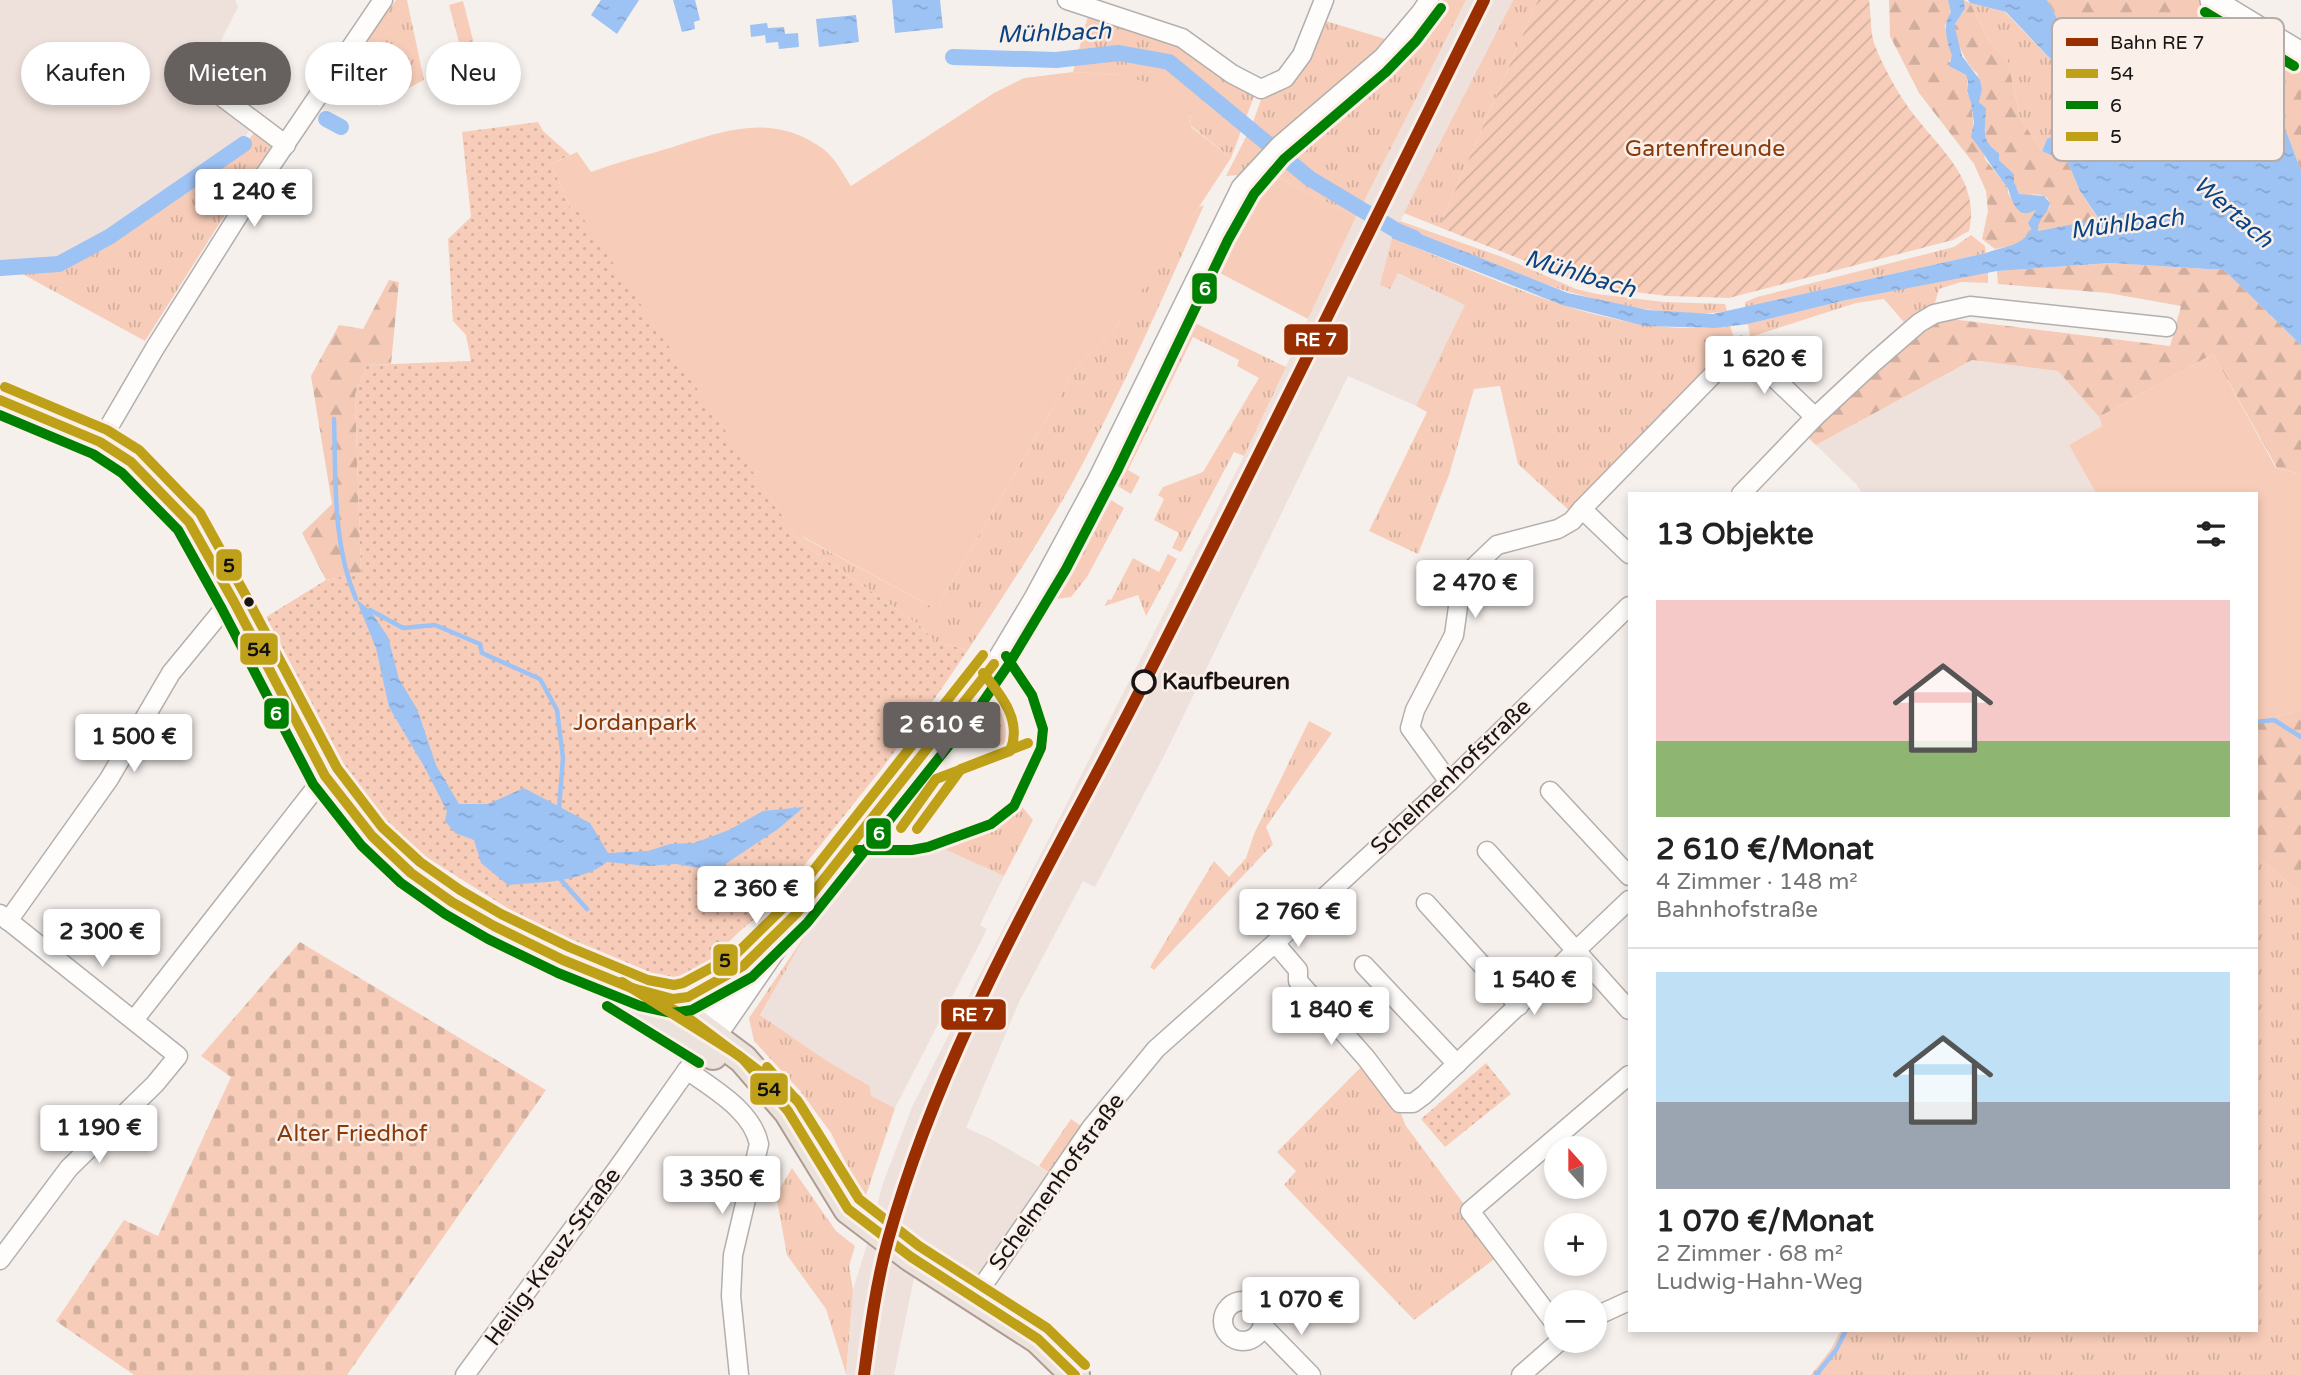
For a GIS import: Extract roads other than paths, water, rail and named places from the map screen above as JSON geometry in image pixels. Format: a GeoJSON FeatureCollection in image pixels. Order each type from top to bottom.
{"type":"FeatureCollection","features":[{"type":"Feature","properties":{"kind":"main road"},"geometry":{"type":"LineString","coordinates":[[0,400],[100,442],[131,462],[189,522],[325,776],[373,836],[411,873],[484,920],[564,960],[645,993],[699,1049]]}},
{"type":"Feature","properties":{"kind":"main road"},"geometry":{"type":"LineString","coordinates":[[564,960],[699,1049],[743,1059],[788,1111],[848,1209],[911,1257],[1038,1339],[1075,1375]]}},
{"type":"Feature","properties":{"kind":"street"},"geometry":{"type":"LineString","coordinates":[[100,442],[155,348],[255,189],[383,0]]}},
{"type":"Feature","properties":{"kind":"street"},"geometry":{"type":"LineString","coordinates":[[1067,0],[1182,38],[1232,74],[1261,89],[1286,78],[1302,55],[1324,0]]}},
{"type":"Feature","properties":{"kind":"street"},"geometry":{"type":"LineString","coordinates":[[645,993],[673,999],[688,997],[743,966],[797,913],[994,664],[1097,480],[1241,187],[1280,145],[1383,57],[1429,0]]}},
{"type":"Feature","properties":{"kind":"street"},"geometry":{"type":"LineString","coordinates":[[2212,0],[2242,18]]}},
{"type":"Feature","properties":{"kind":"street"},"geometry":{"type":"LineString","coordinates":[[2284,44],[2301,54]]}},
{"type":"Feature","properties":{"kind":"street"},"geometry":{"type":"LineString","coordinates":[[233,105],[286,145]]}},
{"type":"Feature","properties":{"kind":"street"},"geometry":{"type":"LineString","coordinates":[[1743,492],[1815,417],[1900,339],[1934,314],[1970,306],[2167,327]]}},
{"type":"Feature","properties":{"kind":"street"},"geometry":{"type":"LineString","coordinates":[[1449,782],[1410,728],[1415,710],[1454,635],[1465,578],[1484,555],[1497,545],[1558,529],[1572,521],[1741,346],[1815,417]]}},
{"type":"Feature","properties":{"kind":"street"},"geometry":{"type":"LineString","coordinates":[[1582,509],[1628,553]]}},
{"type":"Feature","properties":{"kind":"street"},"geometry":{"type":"LineString","coordinates":[[0,1260],[69,1168],[155,1084],[178,1056],[4,918],[109,779],[171,673],[222,611],[234,602]]}},
{"type":"Feature","properties":{"kind":"street","name":"Schelmenhofstraße"},"geometry":{"type":"LineString","coordinates":[[975,1297],[1091,1128],[1156,1049],[1449,782],[1628,608]]}},
{"type":"Feature","properties":{"kind":"street"},"geometry":{"type":"LineString","coordinates":[[134,1020],[325,776]]}},
{"type":"Feature","properties":{"kind":"street"},"geometry":{"type":"LineString","coordinates":[[1550,791],[1628,875]]}},
{"type":"Feature","properties":{"kind":"street"},"geometry":{"type":"LineString","coordinates":[[1486,851],[1628,1009]]}},
{"type":"Feature","properties":{"kind":"street"},"geometry":{"type":"LineString","coordinates":[[1275,943],[1298,970],[1298,981],[1366,1058],[1400,1103],[1413,1103],[1628,901]]}},
{"type":"Feature","properties":{"kind":"street"},"geometry":{"type":"LineString","coordinates":[[1426,903],[1518,1006]]}},
{"type":"Feature","properties":{"kind":"street"},"geometry":{"type":"LineString","coordinates":[[699,1049],[790,932],[797,913]]}},
{"type":"Feature","properties":{"kind":"street"},"geometry":{"type":"LineString","coordinates":[[1364,965],[1457,1064]]}},
{"type":"Feature","properties":{"kind":"street"},"geometry":{"type":"LineString","coordinates":[[699,1049],[743,966]]}},
{"type":"Feature","properties":{"kind":"street"},"geometry":{"type":"LineString","coordinates":[[699,1049],[731,1103],[756,1129],[759,1144],[733,1255],[731,1296],[739,1375]]}},
{"type":"Feature","properties":{"kind":"street","name":"Heilig-Kreuz-Straße"},"geometry":{"type":"LineString","coordinates":[[465,1375],[609,1180],[699,1049]]}},
{"type":"Feature","properties":{"kind":"street"},"geometry":{"type":"LineString","coordinates":[[1544,1309],[1470,1211],[1628,1076]]}},
{"type":"Feature","properties":{"kind":"street"},"geometry":{"type":"LineString","coordinates":[[1607,1311],[1628,1301]]}},
{"type":"Feature","properties":{"kind":"street"},"geometry":{"type":"LineString","coordinates":[[1263,1326],[1311,1375]]}},
{"type":"Feature","properties":{"kind":"street"},"geometry":{"type":"LineString","coordinates":[[1521,1375],[1546,1353]]}},
{"type":"Feature","properties":{"kind":"water"},"geometry":{"type":"Polygon","coordinates":[[[601,0],[639,0],[617,34],[591,15],[601,0]]]}},
{"type":"Feature","properties":{"kind":"water"},"geometry":{"type":"Polygon","coordinates":[[[673,0],[695,0],[700,20],[694,22],[695,29],[682,32],[673,0]]]}},
{"type":"Feature","properties":{"kind":"water"},"geometry":{"type":"Polygon","coordinates":[[[892,0],[940,0],[943,28],[895,33],[892,0]]]}},
{"type":"Feature","properties":{"kind":"water","name":"Wertach"},"geometry":{"type":"Polygon","coordinates":[[[1948,0],[1964,0],[1965,9],[1955,28],[1962,56],[1980,80],[1982,90],[1979,102],[1986,108],[1986,139],[1999,153],[1999,160],[2014,174],[2019,194],[2044,196],[2050,203],[2038,231],[2099,219],[2080,191],[2068,163],[2064,161],[2284,161],[2284,125],[2301,171],[2301,345],[2224,270],[2110,263],[1997,271],[1846,300],[1748,324],[1715,328],[1645,326],[1562,305],[1392,238],[1398,225],[1568,293],[1648,310],[1713,314],[2012,245],[2028,235],[2031,229],[2028,223],[2036,210],[2026,213],[2018,210],[2008,188],[1971,137],[1974,123],[1967,91],[1968,81],[1966,75],[1949,66],[1952,55],[1946,33],[1951,13],[1948,0]]]}},
{"type":"Feature","properties":{"kind":"water"},"geometry":{"type":"Polygon","coordinates":[[[1968,0],[2047,0],[2057,18],[2052,18],[2052,60],[2006,12],[1970,3],[1968,0]]]}},
{"type":"Feature","properties":{"kind":"water"},"geometry":{"type":"Polygon","coordinates":[[[856,15],[859,42],[819,47],[816,19],[856,15]]]}},
{"type":"Feature","properties":{"kind":"water"},"geometry":{"type":"Polygon","coordinates":[[[767,23],[768,28],[784,27],[785,34],[798,33],[799,47],[779,49],[778,42],[766,43],[765,35],[751,37],[750,25],[767,23]]]}},
{"type":"Feature","properties":{"kind":"water"},"geometry":{"type":"Polygon","coordinates":[[[2052,137],[2052,156],[2042,151],[2047,139],[2052,137]]]}},
{"type":"Feature","properties":{"kind":"water"},"geometry":{"type":"Polygon","coordinates":[[[356,599],[370,610],[388,637],[399,679],[417,709],[436,765],[459,804],[488,804],[524,788],[590,823],[608,853],[648,851],[670,844],[694,843],[729,830],[763,811],[804,807],[778,829],[715,871],[676,864],[648,866],[607,862],[573,878],[508,885],[481,863],[474,840],[455,833],[445,821],[447,811],[389,707],[376,648],[356,599]]]}},
{"type":"Feature","properties":{"kind":"waterway","name":"Mühlbach"},"geometry":{"type":"LineString","coordinates":[[953,57],[1056,60],[1119,53],[1169,62],[1309,178],[1399,232],[1414,238]]}},
{"type":"Feature","properties":{"kind":"waterway","name":"Mühlbach"},"geometry":{"type":"LineString","coordinates":[[326,119],[341,127]]}},
{"type":"Feature","properties":{"kind":"waterway","name":"Mühlbach"},"geometry":{"type":"LineString","coordinates":[[0,268],[59,264],[109,237],[244,144]]}},
{"type":"Feature","properties":{"kind":"waterway"},"geometry":{"type":"LineString","coordinates":[[334,419],[339,533],[348,578],[356,599]]}},
{"type":"Feature","properties":{"kind":"waterway"},"geometry":{"type":"LineString","coordinates":[[370,610],[403,628],[435,625],[480,644],[482,653],[540,679],[557,710],[563,758],[559,809]]}},
{"type":"Feature","properties":{"kind":"waterway"},"geometry":{"type":"LineString","coordinates":[[2258,722],[2274,720],[2301,737]]}},
{"type":"Feature","properties":{"kind":"waterway"},"geometry":{"type":"LineString","coordinates":[[561,880],[587,909]]}},
{"type":"Feature","properties":{"kind":"waterway"},"geometry":{"type":"LineString","coordinates":[[1816,1375],[1836,1350],[1845,1332]]}},
{"type":"Feature","properties":{"kind":"place","name":"Kaufbeuren"},"geometry":{"type":"Point","coordinates":[1144,682]}},
{"type":"Feature","properties":{"kind":"park label","name":"Gartenfreunde"},"geometry":{"type":"Point","coordinates":[1705,149]}},
{"type":"Feature","properties":{"kind":"park label","name":"Jordanpark"},"geometry":{"type":"Point","coordinates":[635,723]}},
{"type":"Feature","properties":{"kind":"park label","name":"Alter Friedhof"},"geometry":{"type":"Point","coordinates":[352,1134]}}]}
